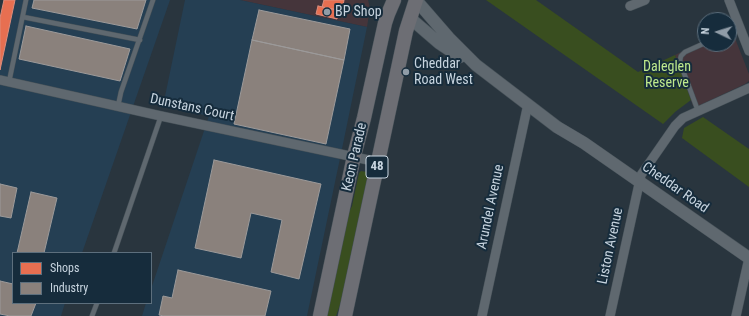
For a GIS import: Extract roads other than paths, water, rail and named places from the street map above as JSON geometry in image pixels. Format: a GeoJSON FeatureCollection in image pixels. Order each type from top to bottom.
{"type":"FeatureCollection","features":[{"type":"Feature","properties":{"kind":"main road"},"geometry":{"type":"LineString","coordinates":[[395,0],[410,18]]}},
{"type":"Feature","properties":{"kind":"main road","name":"Keon Parade"},"geometry":{"type":"LineString","coordinates":[[320,316],[354,156],[387,18],[395,0]]}},
{"type":"Feature","properties":{"kind":"main road","name":"Keon Parade"},"geometry":{"type":"LineString","coordinates":[[345,316],[405,38],[416,0]]}},
{"type":"Feature","properties":{"kind":"main road","name":"Cheddar Road"},"geometry":{"type":"LineString","coordinates":[[416,0],[452,42],[476,65],[528,104],[561,121],[584,143],[749,258]]}},
{"type":"Feature","properties":{"kind":"main road","name":"Cheddar Road"},"geometry":{"type":"LineString","coordinates":[[410,18],[439,43],[459,57],[476,65]]}},
{"type":"Feature","properties":{"kind":"street"},"geometry":{"type":"LineString","coordinates":[[630,6],[645,0]]}},
{"type":"Feature","properties":{"kind":"street"},"geometry":{"type":"LineString","coordinates":[[728,0],[749,51]]}},
{"type":"Feature","properties":{"kind":"street","name":"Dunstans Court"},"geometry":{"type":"LineString","coordinates":[[4,81],[378,162]]}},
{"type":"Feature","properties":{"kind":"street","name":"Liston Avenue"},"geometry":{"type":"LineString","coordinates":[[610,316],[641,175],[675,126],[683,118],[749,88]]}},
{"type":"Feature","properties":{"kind":"street","name":"Arundel Avenue"},"geometry":{"type":"LineString","coordinates":[[482,316],[528,104]]}},
{"type":"Feature","properties":{"kind":"street"},"geometry":{"type":"LineString","coordinates":[[736,316],[749,258]]}},
{"type":"Feature","properties":{"kind":"lane"},"geometry":{"type":"LineString","coordinates":[[4,81],[23,17],[26,0]]}},
{"type":"Feature","properties":{"kind":"lane"},"geometry":{"type":"LineString","coordinates":[[118,106],[153,0]]}},
{"type":"Feature","properties":{"kind":"lane"},"geometry":{"type":"LineString","coordinates":[[23,17],[140,40]]}},
{"type":"Feature","properties":{"kind":"lane"},"geometry":{"type":"LineString","coordinates":[[697,47],[685,52],[681,56],[680,60],[698,111]]}},
{"type":"Feature","properties":{"kind":"lane"},"geometry":{"type":"LineString","coordinates":[[114,252],[161,116]]}},
{"type":"Feature","properties":{"kind":"lane"},"geometry":{"type":"LineString","coordinates":[[92,316],[97,304]]}},
{"type":"Feature","properties":{"kind":"place","name":"BP Shop"},"geometry":{"type":"Point","coordinates":[327,12]}},
{"type":"Feature","properties":{"kind":"place","name":"Cheddar Road West"},"geometry":{"type":"Point","coordinates":[406,72]}},
{"type":"Feature","properties":{"kind":"park label","name":"Daleglen Reserve"},"geometry":{"type":"Point","coordinates":[667,76]}}]}
